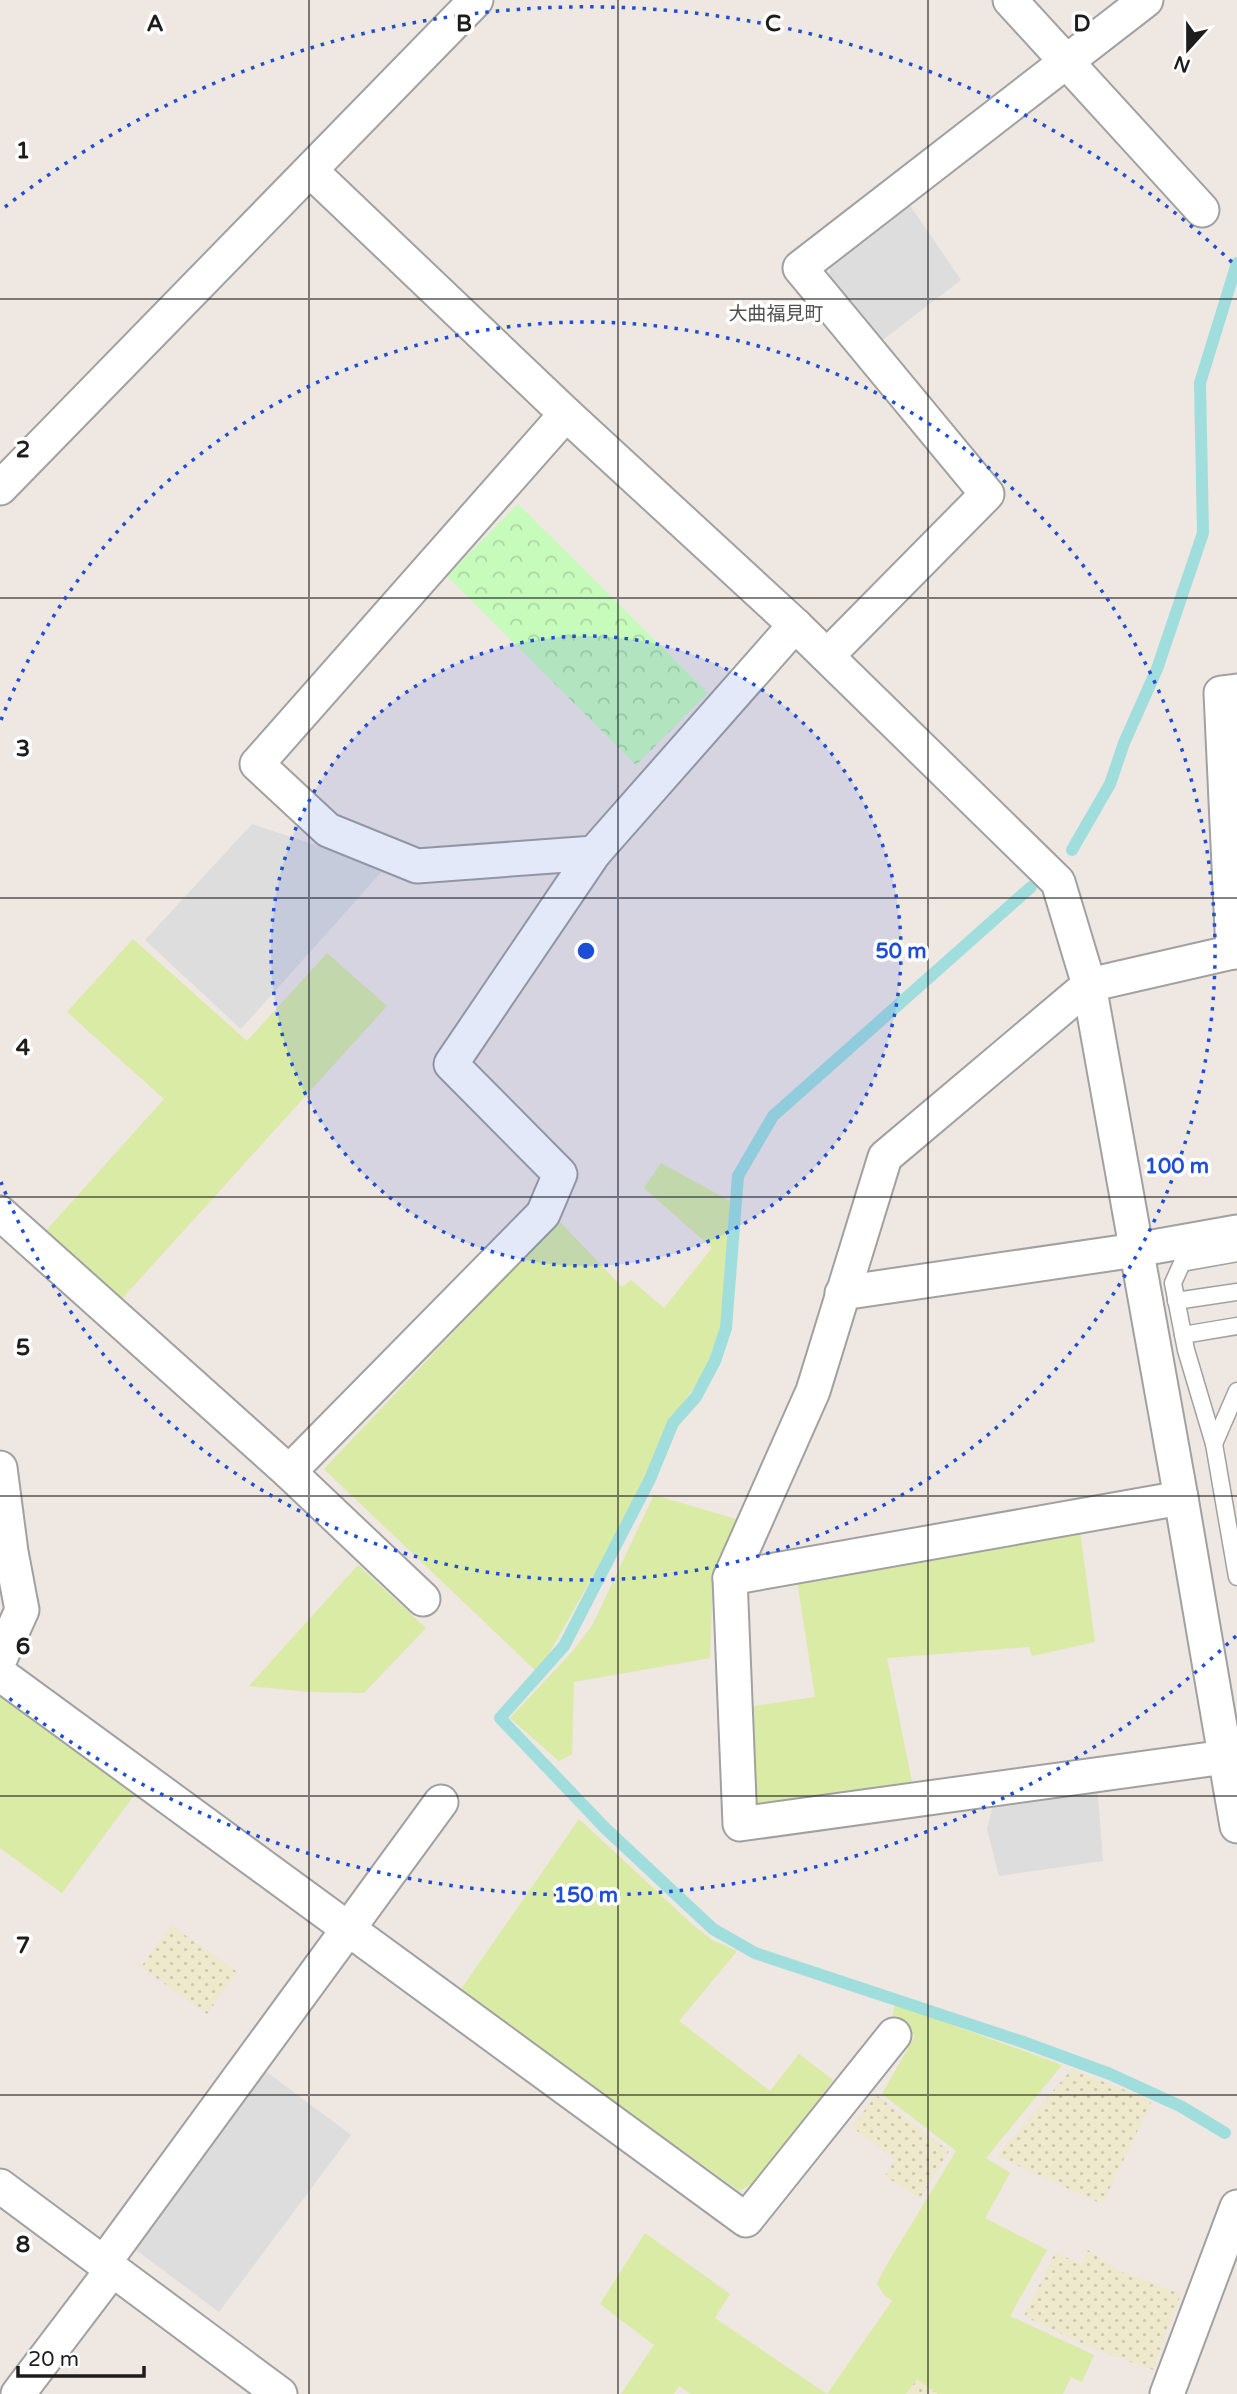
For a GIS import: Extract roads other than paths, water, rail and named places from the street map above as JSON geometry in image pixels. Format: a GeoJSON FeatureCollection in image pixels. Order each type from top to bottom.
{"type":"FeatureCollection","features":[{"type":"Feature","properties":{"kind":"street"},"geometry":{"type":"LineString","coordinates":[[1010,0],[1202,209]]}},
{"type":"Feature","properties":{"kind":"street"},"geometry":{"type":"LineString","coordinates":[[827,656],[987,495],[800,268],[1146,0]]}},
{"type":"Feature","properties":{"kind":"street"},"geometry":{"type":"LineString","coordinates":[[0,488],[311,172],[455,6]]}},
{"type":"Feature","properties":{"kind":"street"},"geometry":{"type":"LineString","coordinates":[[311,172],[827,656],[1058,882],[1089,985],[1237,1826]]}},
{"type":"Feature","properties":{"kind":"street"},"geometry":{"type":"LineString","coordinates":[[566,414],[257,764],[328,830],[417,866],[594,853]]}},
{"type":"Feature","properties":{"kind":"street"},"geometry":{"type":"LineString","coordinates":[[289,1472],[543,1214],[560,1174],[451,1064],[594,853],[794,625]]}},
{"type":"Feature","properties":{"kind":"street"},"geometry":{"type":"LineString","coordinates":[[1225,1757],[740,1824],[730,1578],[813,1391],[885,1157],[1089,985],[1235,952],[1221,693],[1237,691]]}},
{"type":"Feature","properties":{"kind":"street"},"geometry":{"type":"LineString","coordinates":[[0,1213],[289,1472],[423,1600]]}},
{"type":"Feature","properties":{"kind":"street"},"geometry":{"type":"LineString","coordinates":[[842,1293],[1136,1250],[1237,1232]]}},
{"type":"Feature","properties":{"kind":"street"},"geometry":{"type":"LineString","coordinates":[[0,1468],[10,1552],[11,1606],[0,1659]]}},
{"type":"Feature","properties":{"kind":"street"},"geometry":{"type":"LineString","coordinates":[[730,1578],[1181,1497]]}},
{"type":"Feature","properties":{"kind":"street"},"geometry":{"type":"LineString","coordinates":[[0,1674],[746,2220],[894,2035]]}},
{"type":"Feature","properties":{"kind":"street"},"geometry":{"type":"LineString","coordinates":[[18,2394],[348,1928],[441,1802]]}},
{"type":"Feature","properties":{"kind":"street"},"geometry":{"type":"LineString","coordinates":[[0,2186],[280,2394]]}},
{"type":"Feature","properties":{"kind":"street"},"geometry":{"type":"LineString","coordinates":[[1167,2394],[1237,2207]]}},
{"type":"Feature","properties":{"kind":"lane"},"geometry":{"type":"LineString","coordinates":[[1237,1253],[1182,1263],[1173,1283],[1183,1335],[1214,1444],[1235,1552],[1237,1577]]}},
{"type":"Feature","properties":{"kind":"lane"},"geometry":{"type":"LineString","coordinates":[[1176,1301],[1237,1292]]}},
{"type":"Feature","properties":{"kind":"lane"},"geometry":{"type":"LineString","coordinates":[[1183,1335],[1237,1326]]}},
{"type":"Feature","properties":{"kind":"lane"},"geometry":{"type":"LineString","coordinates":[[1214,1444],[1237,1391]]}},
{"type":"Feature","properties":{"kind":"waterway"},"geometry":{"type":"LineString","coordinates":[[1072,850],[1110,784],[1124,743],[1157,669],[1203,533],[1200,383],[1237,263]]}},
{"type":"Feature","properties":{"kind":"waterway"},"geometry":{"type":"LineString","coordinates":[[1031,887],[773,1116],[738,1176],[726,1328],[715,1361],[696,1397],[673,1423],[650,1479],[564,1646],[500,1718],[605,1828],[713,1929],[755,1953],[1023,2042],[1110,2074],[1182,2107],[1225,2133]]}},
{"type":"Feature","properties":{"kind":"district","name":"大曲福見町"},"geometry":{"type":"Point","coordinates":[776,314]}}]}
